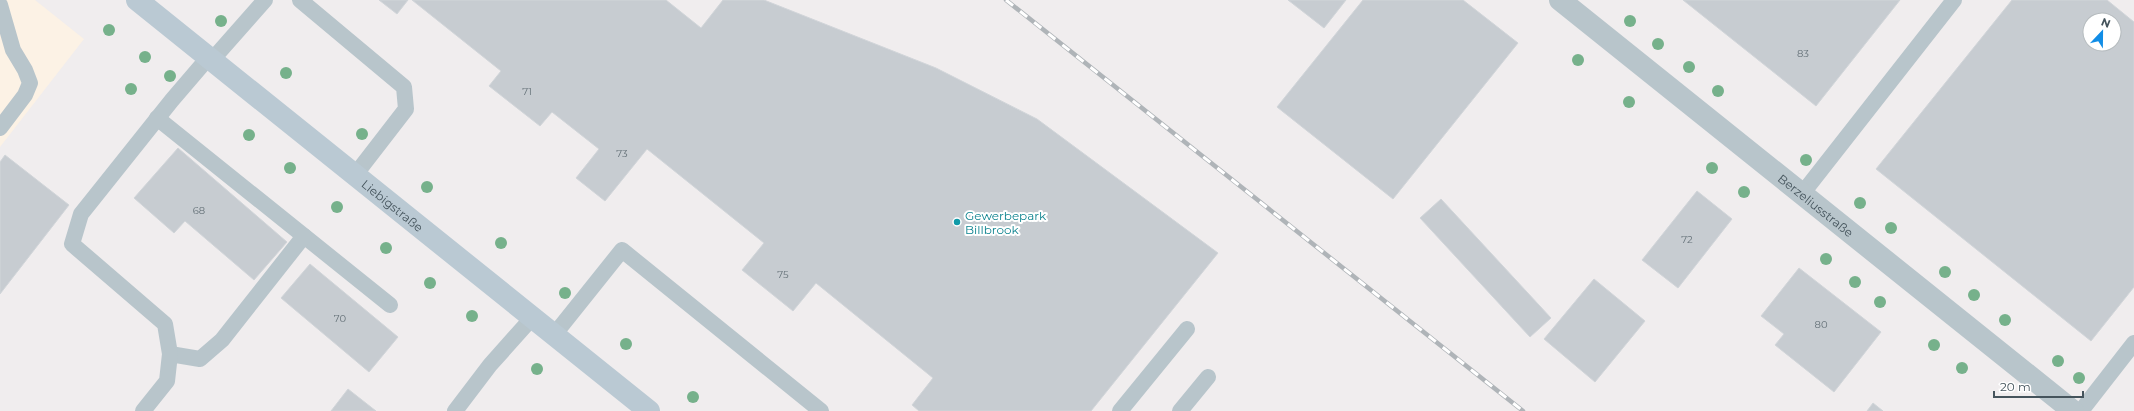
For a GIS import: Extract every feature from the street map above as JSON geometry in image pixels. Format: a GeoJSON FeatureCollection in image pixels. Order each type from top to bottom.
{"type":"FeatureCollection","features":[{"type":"Feature","properties":{"kind":"main road","name":"Liebigstraße"},"geometry":{"type":"LineString","coordinates":[[138,0],[649,411]]}},
{"type":"Feature","properties":{"kind":"street","name":"Berzeliusstraße"},"geometry":{"type":"LineString","coordinates":[[1560,0],[2073,411]]}},
{"type":"Feature","properties":{"kind":"lane"},"geometry":{"type":"LineString","coordinates":[[143,411],[167,381],[170,354],[164,324],[72,244],[81,214],[157,118],[265,0]]}},
{"type":"Feature","properties":{"kind":"lane"},"geometry":{"type":"LineString","coordinates":[[300,0],[404,87],[406,109],[355,175]]}},
{"type":"Feature","properties":{"kind":"lane"},"geometry":{"type":"LineString","coordinates":[[1802,194],[1954,0]]}},
{"type":"Feature","properties":{"kind":"lane"},"geometry":{"type":"LineString","coordinates":[[0,5],[13,50],[25,70],[30,83],[25,95],[0,128]]}},
{"type":"Feature","properties":{"kind":"lane"},"geometry":{"type":"LineString","coordinates":[[157,118],[390,305]]}},
{"type":"Feature","properties":{"kind":"lane"},"geometry":{"type":"LineString","coordinates":[[170,354],[200,359],[222,340],[304,236]]}},
{"type":"Feature","properties":{"kind":"lane"},"geometry":{"type":"LineString","coordinates":[[554,335],[622,250],[819,410]]}},
{"type":"Feature","properties":{"kind":"lane"},"geometry":{"type":"LineString","coordinates":[[455,411],[490,365],[532,318]]}},
{"type":"Feature","properties":{"kind":"lane"},"geometry":{"type":"LineString","coordinates":[[1120,411],[1187,329]]}},
{"type":"Feature","properties":{"kind":"lane"},"geometry":{"type":"LineString","coordinates":[[2081,411],[2134,343]]}},
{"type":"Feature","properties":{"kind":"lane"},"geometry":{"type":"LineString","coordinates":[[1180,411],[1208,377]]}},
{"type":"Feature","properties":{"kind":"shaded area"},"geometry":{"type":"Polygon","coordinates":[[[0,0],[35,0],[84,39],[0,147],[0,0]]]}},
{"type":"Feature","properties":{"kind":"building"},"geometry":{"type":"Polygon","coordinates":[[[379,0],[408,0],[397,14],[379,0]]]}},
{"type":"Feature","properties":{"kind":"building","name":"Gewerbepark Billbrook"},"geometry":{"type":"Polygon","coordinates":[[[412,0],[666,0],[701,28],[723,0],[764,0],[936,68],[1037,119],[1218,253],[1091,411],[919,411],[912,405],[933,378],[816,283],[793,311],[742,270],[764,243],[647,149],[605,201],[576,178],[599,149],[552,112],[540,126],[489,86],[501,71],[412,0]]]}},
{"type":"Feature","properties":{"kind":"building"},"geometry":{"type":"Polygon","coordinates":[[[1288,0],[1346,0],[1324,28],[1288,0]]]}},
{"type":"Feature","properties":{"kind":"building"},"geometry":{"type":"Polygon","coordinates":[[[1363,0],[1463,0],[1518,43],[1393,199],[1277,107],[1363,0]]]}},
{"type":"Feature","properties":{"kind":"building"},"geometry":{"type":"Polygon","coordinates":[[[1683,0],[1900,0],[1816,106],[1683,0]]]}},
{"type":"Feature","properties":{"kind":"building"},"geometry":{"type":"Polygon","coordinates":[[[2012,0],[2107,0],[2122,12],[2082,12],[2082,52],[2122,52],[2122,12],[2134,22],[2134,287],[2091,341],[1876,169],[2012,0]]]}},
{"type":"Feature","properties":{"kind":"building"},"geometry":{"type":"Polygon","coordinates":[[[178,148],[287,242],[254,280],[185,221],[174,233],[134,198],[178,148]]]}},
{"type":"Feature","properties":{"kind":"building"},"geometry":{"type":"Polygon","coordinates":[[[5,155],[69,205],[0,294],[0,162],[5,155]]]}},
{"type":"Feature","properties":{"kind":"building"},"geometry":{"type":"Polygon","coordinates":[[[1697,191],[1732,219],[1678,288],[1642,260],[1697,191]]]}},
{"type":"Feature","properties":{"kind":"building"},"geometry":{"type":"Polygon","coordinates":[[[1441,199],[1551,318],[1530,337],[1420,218],[1441,199]]]}},
{"type":"Feature","properties":{"kind":"building"},"geometry":{"type":"Polygon","coordinates":[[[310,264],[398,337],[369,372],[281,298],[310,264]]]}},
{"type":"Feature","properties":{"kind":"building"},"geometry":{"type":"Polygon","coordinates":[[[1799,268],[1881,332],[1834,392],[1775,345],[1784,334],[1761,316],[1799,268]]]}},
{"type":"Feature","properties":{"kind":"building"},"geometry":{"type":"Polygon","coordinates":[[[1594,279],[1645,321],[1595,382],[1544,339],[1594,279]]]}},
{"type":"Feature","properties":{"kind":"building"},"geometry":{"type":"Polygon","coordinates":[[[348,389],[376,411],[331,411],[348,389]]]}},
{"type":"Feature","properties":{"kind":"building"},"geometry":{"type":"Polygon","coordinates":[[[1873,403],[1883,411],[1867,411],[1873,403]]]}},
{"type":"Feature","properties":{"kind":"railway"},"geometry":{"type":"LineString","coordinates":[[1006,0],[1523,411]]}},
{"type":"Feature","properties":{"kind":"place","name":"Gewerbepark Billbrook"},"geometry":{"type":"Point","coordinates":[957,222]}}]}
